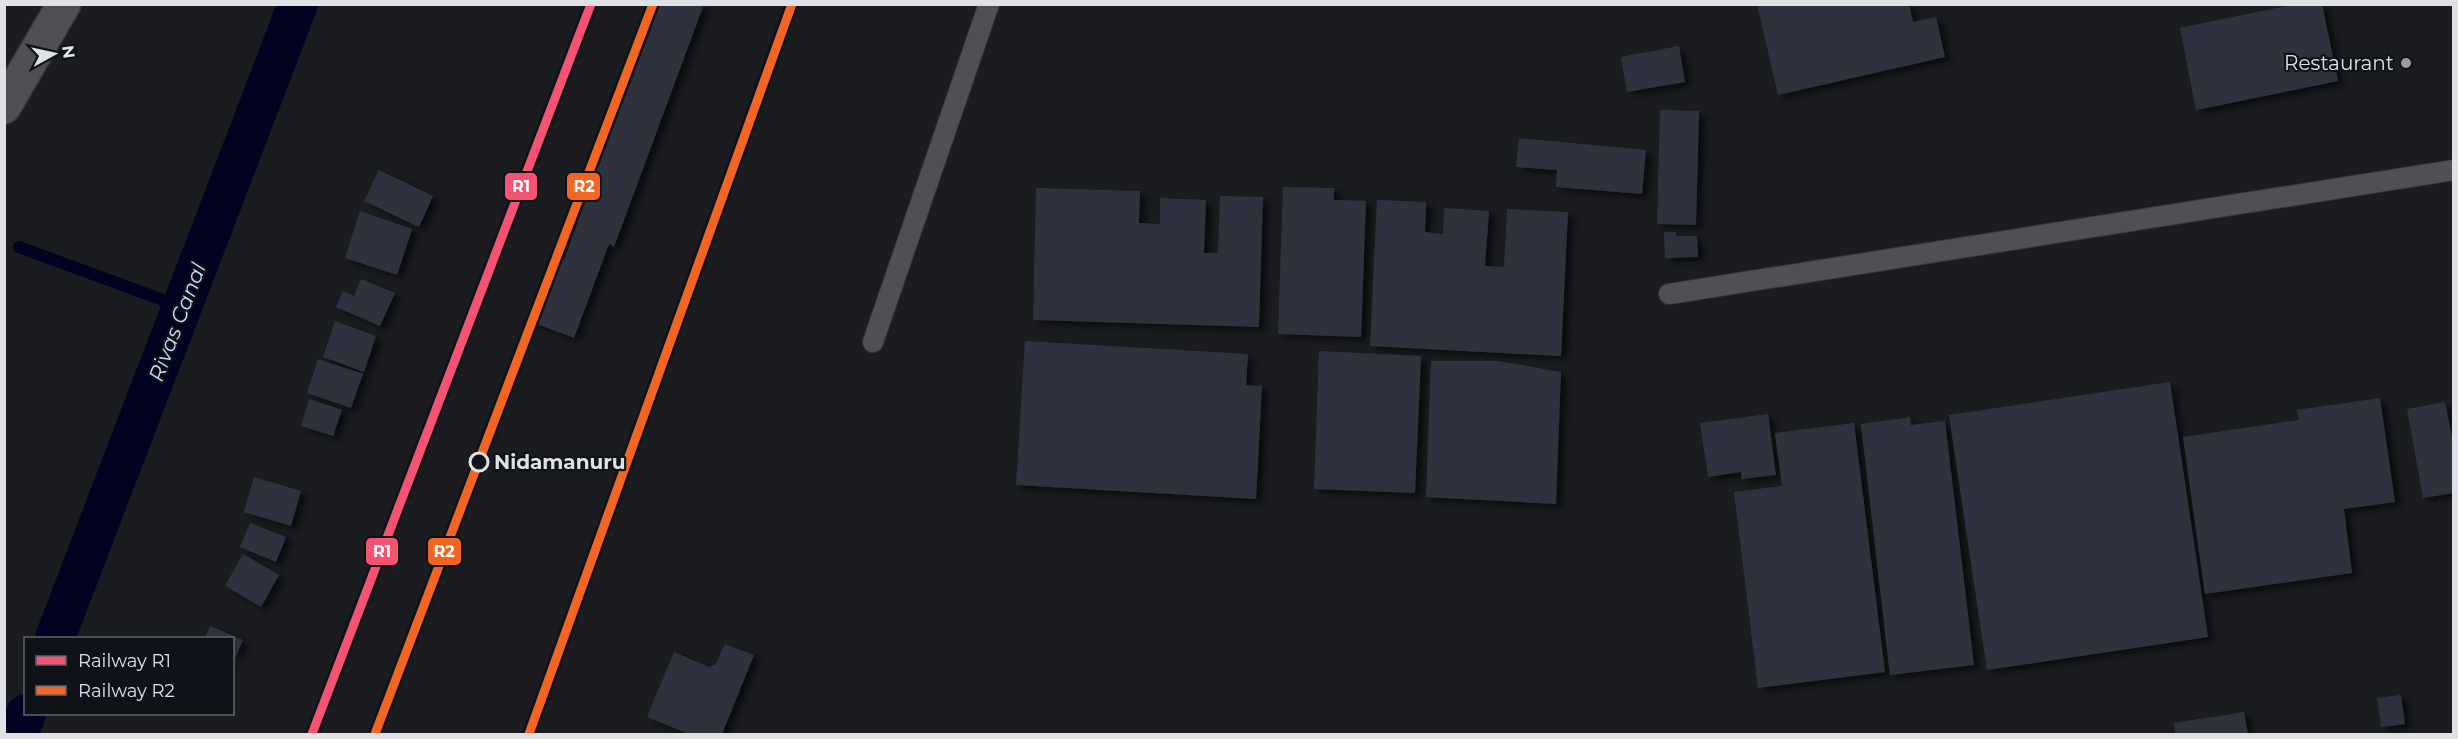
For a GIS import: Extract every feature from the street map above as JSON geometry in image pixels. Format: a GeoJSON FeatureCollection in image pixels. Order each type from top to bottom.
{"type":"FeatureCollection","features":[{"type":"Feature","properties":{"kind":"street"},"geometry":{"type":"LineString","coordinates":[[4,107],[64,4]]}},
{"type":"Feature","properties":{"kind":"lane"},"geometry":{"type":"LineString","coordinates":[[873,342],[989,4]]}},
{"type":"Feature","properties":{"kind":"lane"},"geometry":{"type":"LineString","coordinates":[[1669,294],[2454,170]]}},
{"type":"Feature","properties":{"kind":"building"},"geometry":{"type":"Polygon","coordinates":[[[659,4],[704,4],[614,247],[609,244],[574,338],[534,323],[558,258],[564,260],[659,4]]]}},
{"type":"Feature","properties":{"kind":"building"},"geometry":{"type":"Polygon","coordinates":[[[1757,4],[1909,4],[1913,22],[1936,17],[1945,57],[1778,95],[1757,4]]]}},
{"type":"Feature","properties":{"kind":"building"},"geometry":{"type":"Polygon","coordinates":[[[2295,4],[2322,4],[2338,81],[2196,110],[2180,28],[2295,4]]]}},
{"type":"Feature","properties":{"kind":"building"},"geometry":{"type":"Polygon","coordinates":[[[1679,46],[1685,82],[1627,92],[1621,57],[1679,46]]]}},
{"type":"Feature","properties":{"kind":"building"},"geometry":{"type":"Polygon","coordinates":[[[1660,110],[1699,111],[1696,225],[1657,224],[1660,110]]]}},
{"type":"Feature","properties":{"kind":"building"},"geometry":{"type":"Polygon","coordinates":[[[1519,138],[1646,150],[1642,194],[1556,187],[1557,170],[1516,167],[1519,138]]]}},
{"type":"Feature","properties":{"kind":"building"},"geometry":{"type":"Polygon","coordinates":[[[379,170],[433,196],[419,227],[364,201],[379,170]]]}},
{"type":"Feature","properties":{"kind":"building"},"geometry":{"type":"Polygon","coordinates":[[[1283,187],[1334,188],[1334,200],[1366,201],[1361,337],[1278,334],[1283,187]]]}},
{"type":"Feature","properties":{"kind":"building"},"geometry":{"type":"Polygon","coordinates":[[[1036,188],[1140,191],[1139,223],[1160,224],[1160,198],[1206,200],[1204,253],[1218,253],[1220,196],[1263,197],[1259,327],[1033,320],[1036,188]]]}},
{"type":"Feature","properties":{"kind":"building"},"geometry":{"type":"Polygon","coordinates":[[[1377,200],[1426,202],[1425,232],[1443,234],[1444,208],[1489,211],[1485,266],[1504,267],[1507,209],[1568,212],[1561,356],[1370,346],[1377,200]]]}},
{"type":"Feature","properties":{"kind":"building"},"geometry":{"type":"Polygon","coordinates":[[[360,211],[412,229],[397,275],[345,258],[360,211]]]}},
{"type":"Feature","properties":{"kind":"building"},"geometry":{"type":"Polygon","coordinates":[[[1664,232],[1676,232],[1676,236],[1697,236],[1698,257],[1665,258],[1664,232]]]}},
{"type":"Feature","properties":{"kind":"building"},"geometry":{"type":"Polygon","coordinates":[[[361,279],[395,293],[380,326],[336,307],[343,291],[354,296],[361,279]]]}},
{"type":"Feature","properties":{"kind":"building"},"geometry":{"type":"Polygon","coordinates":[[[335,321],[376,336],[364,372],[323,357],[335,321]]]}},
{"type":"Feature","properties":{"kind":"building"},"geometry":{"type":"Polygon","coordinates":[[[1025,341],[1248,354],[1246,385],[1262,386],[1256,499],[1016,485],[1025,341]]]}},
{"type":"Feature","properties":{"kind":"building"},"geometry":{"type":"Polygon","coordinates":[[[1319,351],[1421,356],[1415,493],[1314,489],[1319,351]]]}},
{"type":"Feature","properties":{"kind":"building"},"geometry":{"type":"Polygon","coordinates":[[[318,359],[363,374],[351,408],[307,393],[318,359]]]}},
{"type":"Feature","properties":{"kind":"building"},"geometry":{"type":"Polygon","coordinates":[[[1431,361],[1498,361],[1561,372],[1556,504],[1426,497],[1431,361]]]}},
{"type":"Feature","properties":{"kind":"building"},"geometry":{"type":"Polygon","coordinates":[[[2170,382],[2208,637],[1987,670],[1949,415],[2170,382]]]}},
{"type":"Feature","properties":{"kind":"building"},"geometry":{"type":"Polygon","coordinates":[[[2380,398],[2395,502],[2344,509],[2352,573],[2205,594],[2183,437],[2299,420],[2297,410],[2380,398]]]}},
{"type":"Feature","properties":{"kind":"building"},"geometry":{"type":"Polygon","coordinates":[[[309,399],[342,410],[333,436],[301,426],[309,399]]]}},
{"type":"Feature","properties":{"kind":"building"},"geometry":{"type":"Polygon","coordinates":[[[2445,402],[2454,447],[2454,493],[2423,498],[2407,409],[2445,402]]]}},
{"type":"Feature","properties":{"kind":"building"},"geometry":{"type":"Polygon","coordinates":[[[1768,414],[1776,475],[1742,479],[1741,472],[1708,477],[1700,423],[1768,414]]]}},
{"type":"Feature","properties":{"kind":"building"},"geometry":{"type":"Polygon","coordinates":[[[1910,417],[1911,425],[1945,421],[1974,665],[1890,675],[1861,424],[1910,417]]]}},
{"type":"Feature","properties":{"kind":"building"},"geometry":{"type":"Polygon","coordinates":[[[1854,423],[1885,672],[1758,688],[1734,492],[1782,486],[1775,433],[1854,423]]]}},
{"type":"Feature","properties":{"kind":"building"},"geometry":{"type":"Polygon","coordinates":[[[254,477],[301,491],[291,526],[244,512],[254,477]]]}},
{"type":"Feature","properties":{"kind":"building"},"geometry":{"type":"Polygon","coordinates":[[[250,523],[286,537],[276,562],[240,547],[250,523]]]}},
{"type":"Feature","properties":{"kind":"building"},"geometry":{"type":"Polygon","coordinates":[[[243,554],[279,575],[261,607],[225,586],[243,554]]]}},
{"type":"Feature","properties":{"kind":"building"},"geometry":{"type":"Polygon","coordinates":[[[210,626],[243,640],[234,660],[234,637],[205,637],[210,626]]]}},
{"type":"Feature","properties":{"kind":"building"},"geometry":{"type":"Polygon","coordinates":[[[725,644],[754,655],[722,734],[689,734],[647,717],[674,652],[709,667],[716,664],[725,644]]]}},
{"type":"Feature","properties":{"kind":"building"},"geometry":{"type":"Polygon","coordinates":[[[2401,695],[2405,724],[2381,727],[2377,698],[2401,695]]]}},
{"type":"Feature","properties":{"kind":"building"},"geometry":{"type":"Polygon","coordinates":[[[2244,712],[2248,734],[2175,734],[2174,723],[2244,712]]]}},
{"type":"Feature","properties":{"kind":"waterway","name":"Rivas Canal"},"geometry":{"type":"LineString","coordinates":[[55,637],[298,4]]}},
{"type":"Feature","properties":{"kind":"waterway"},"geometry":{"type":"LineString","coordinates":[[19,247],[182,307]]}},
{"type":"Feature","properties":{"kind":"waterway","name":"Rivas Canal"},"geometry":{"type":"LineString","coordinates":[[18,734],[26,715]]}},
{"type":"Feature","properties":{"kind":"rail line","name":"R1"},"geometry":{"type":"LineString","coordinates":[[312,734],[591,4]]}},
{"type":"Feature","properties":{"kind":"rail line","name":"R2"},"geometry":{"type":"LineString","coordinates":[[375,734],[653,4]]}},
{"type":"Feature","properties":{"kind":"rail line","name":"R2"},"geometry":{"type":"LineString","coordinates":[[529,734],[792,4]]}},
{"type":"Feature","properties":{"kind":"place","name":"Restaurant"},"geometry":{"type":"Point","coordinates":[2406,63]}},
{"type":"Feature","properties":{"kind":"place","name":"Nidamanuru"},"geometry":{"type":"Point","coordinates":[479,462]}}]}
